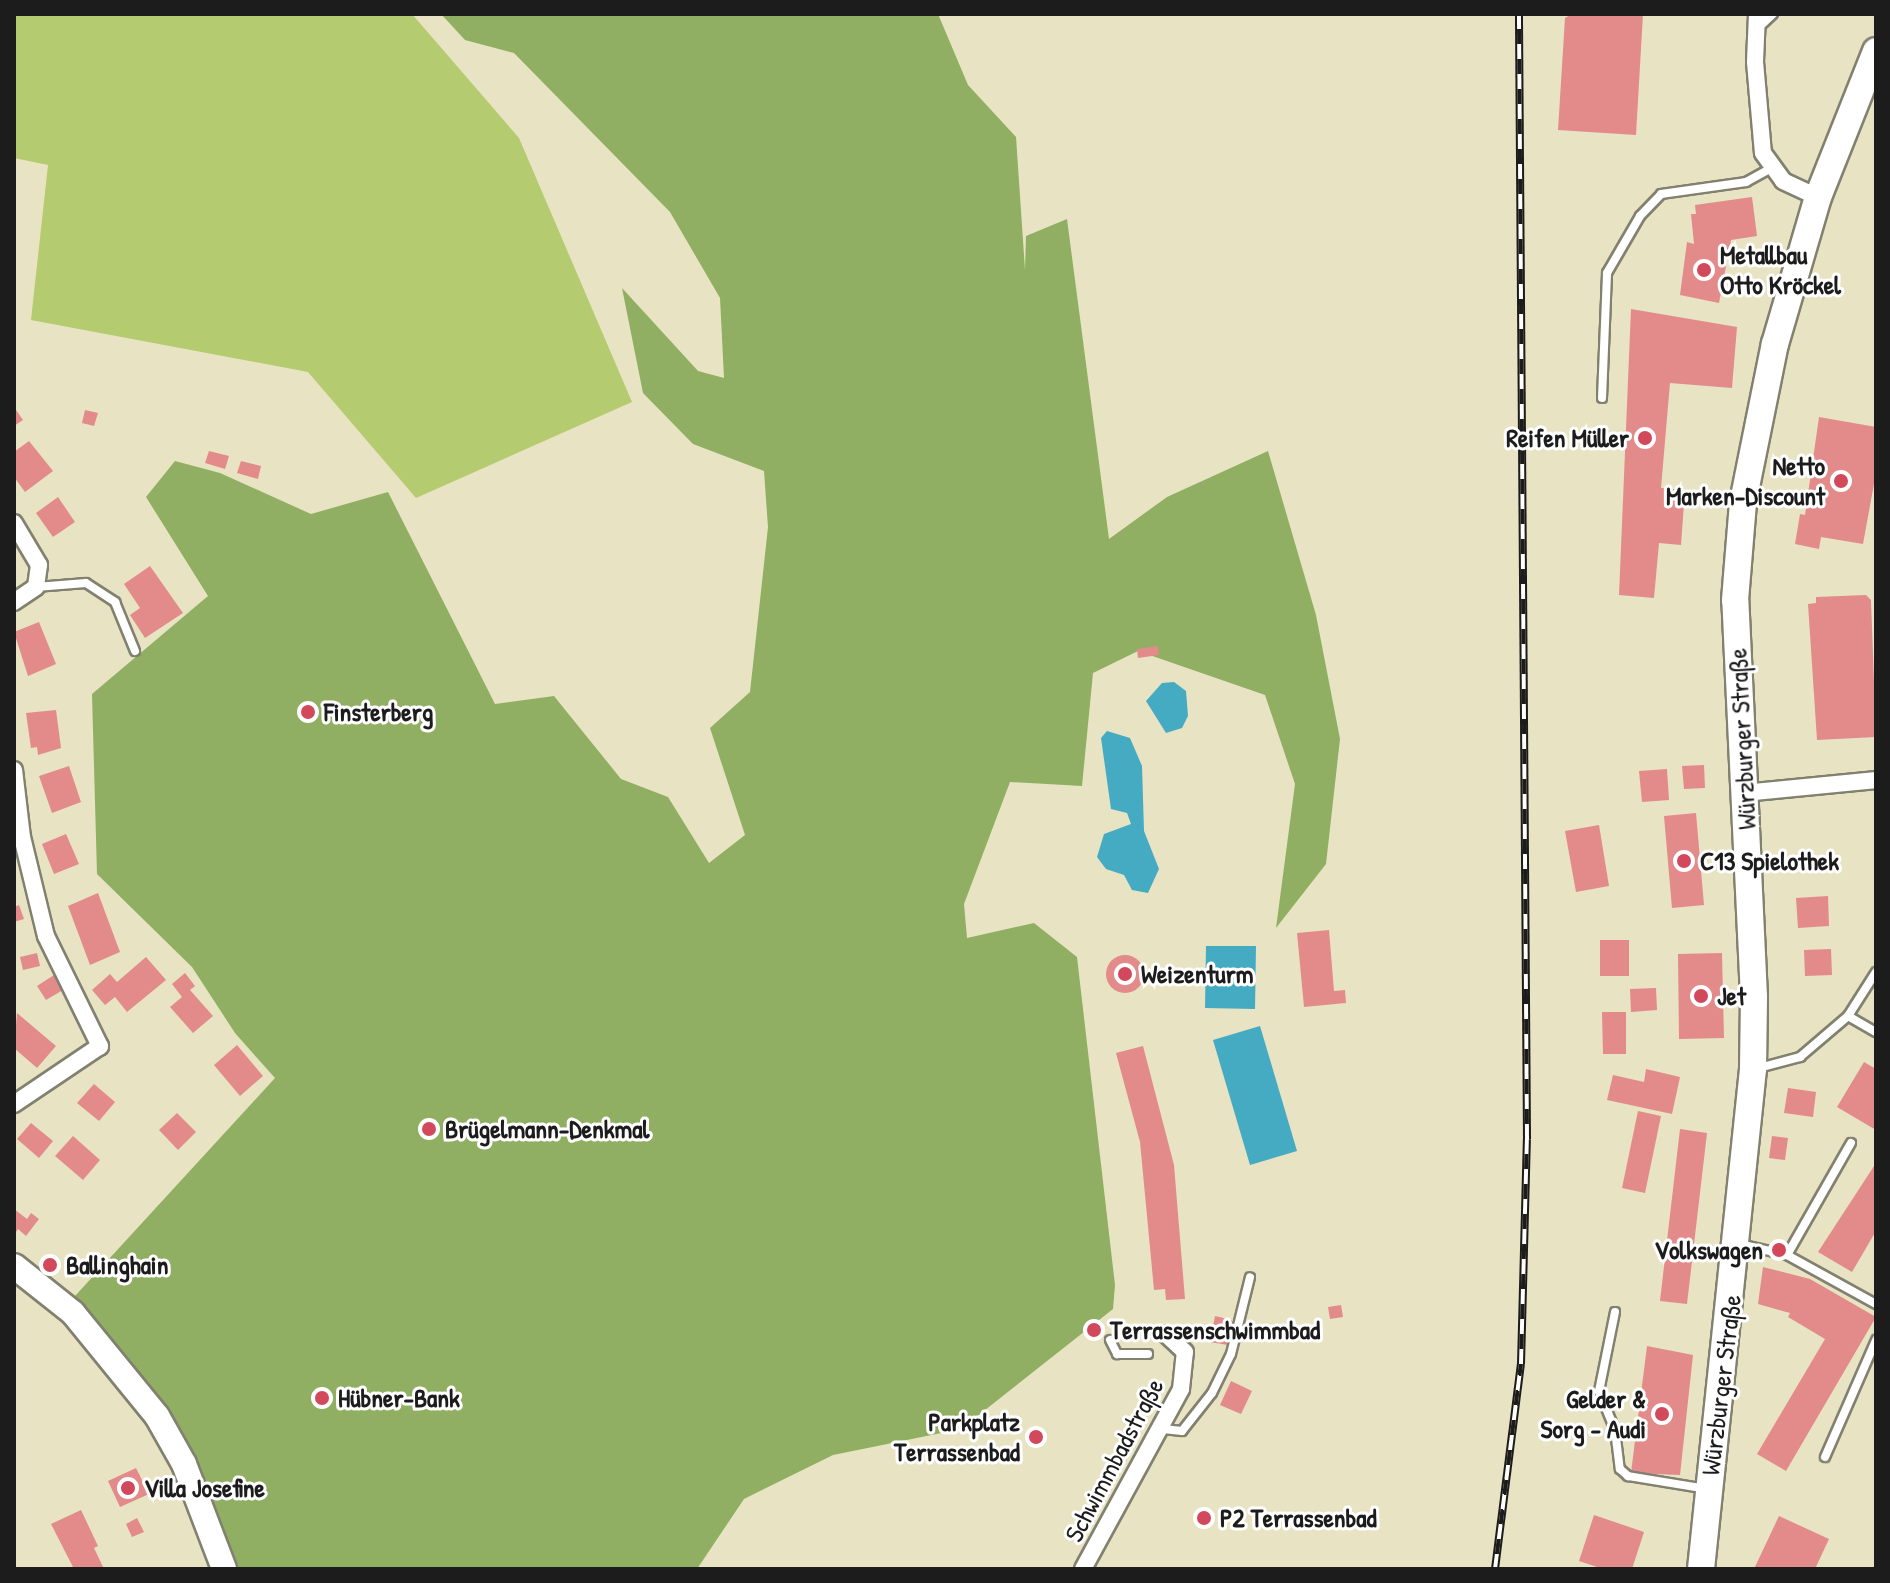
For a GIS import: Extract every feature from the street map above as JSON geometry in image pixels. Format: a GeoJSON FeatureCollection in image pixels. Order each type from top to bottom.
{"type":"FeatureCollection","features":[{"type":"Feature","properties":{"kind":"main road","name":"Würzburger Straße"},"geometry":{"type":"LineString","coordinates":[[1701,1569],[1707,1489],[1738,1243],[1753,1069],[1735,600],[1743,502],[1775,344],[1818,197],[1876,51]]}},
{"type":"Feature","properties":{"kind":"street"},"geometry":{"type":"LineString","coordinates":[[1757,22],[1755,79],[1769,169],[1783,181],[1818,197]]}},
{"type":"Feature","properties":{"kind":"street"},"geometry":{"type":"LineString","coordinates":[[14,523],[39,565],[36,587],[14,602]]}},
{"type":"Feature","properties":{"kind":"street"},"geometry":{"type":"LineString","coordinates":[[14,770],[22,837],[46,936],[100,1046],[17,1096]]}},
{"type":"Feature","properties":{"kind":"street"},"geometry":{"type":"LineString","coordinates":[[1744,793],[1876,780]]}},
{"type":"Feature","properties":{"kind":"street"},"geometry":{"type":"LineString","coordinates":[[14,1266],[73,1313],[157,1416],[184,1464],[224,1569]]}},
{"type":"Feature","properties":{"kind":"street","name":"Schwimmbadstraße"},"geometry":{"type":"LineString","coordinates":[[1083,1569],[1163,1429],[1187,1365],[1177,1341],[1166,1334]]}},
{"type":"Feature","properties":{"kind":"lane"},"geometry":{"type":"LineString","coordinates":[[1757,22],[1773,14]]}},
{"type":"Feature","properties":{"kind":"lane"},"geometry":{"type":"LineString","coordinates":[[1602,398],[1607,273],[1640,216],[1661,194],[1746,182],[1769,169]]}},
{"type":"Feature","properties":{"kind":"lane"},"geometry":{"type":"LineString","coordinates":[[36,587],[86,583],[115,602],[135,651]]}},
{"type":"Feature","properties":{"kind":"lane"},"geometry":{"type":"LineString","coordinates":[[1753,1069],[1791,1062],[1848,1016],[1876,972]]}},
{"type":"Feature","properties":{"kind":"lane"},"geometry":{"type":"LineString","coordinates":[[1848,1016],[1876,1032]]}},
{"type":"Feature","properties":{"kind":"lane"},"geometry":{"type":"LineString","coordinates":[[1787,1255],[1851,1143]]}},
{"type":"Feature","properties":{"kind":"lane"},"geometry":{"type":"LineString","coordinates":[[1738,1243],[1787,1255],[1876,1304]]}},
{"type":"Feature","properties":{"kind":"lane"},"geometry":{"type":"LineString","coordinates":[[1163,1429],[1182,1431],[1212,1393],[1231,1354],[1250,1277]]}},
{"type":"Feature","properties":{"kind":"lane"},"geometry":{"type":"LineString","coordinates":[[1615,1312],[1599,1391],[1615,1430],[1620,1469],[1628,1476],[1707,1489]]}},
{"type":"Feature","properties":{"kind":"lane"},"geometry":{"type":"LineString","coordinates":[[1110,1340],[1117,1354],[1148,1354]]}},
{"type":"Feature","properties":{"kind":"lane"},"geometry":{"type":"LineString","coordinates":[[1825,1457],[1876,1340]]}},
{"type":"Feature","properties":{"kind":"green space"},"geometry":{"type":"Polygon","coordinates":[[[14,14],[412,14],[519,138],[632,402],[416,498],[308,372],[31,320],[48,165],[14,158],[14,14]]]}},
{"type":"Feature","properties":{"kind":"green space"},"geometry":{"type":"Polygon","coordinates":[[[441,14],[938,14],[968,85],[1016,137],[1025,270],[1026,236],[1067,219],[1109,539],[1167,497],[1268,451],[1316,615],[1340,739],[1326,864],[1276,928],[1295,784],[1265,695],[1138,651],[1093,673],[1082,786],[1010,782],[964,904],[967,938],[1034,923],[1077,957],[1115,1285],[1113,1309],[961,1429],[833,1455],[744,1499],[697,1569],[235,1569],[174,1430],[139,1375],[75,1296],[275,1078],[235,1033],[192,967],[97,874],[92,694],[208,596],[146,497],[175,461],[220,473],[311,514],[388,492],[495,704],[554,696],[621,779],[668,797],[709,863],[745,835],[710,728],[750,692],[768,527],[764,471],[693,444],[643,393],[622,288],[698,371],[724,378],[720,298],[670,212],[514,53],[465,40],[441,14]]]}},
{"type":"Feature","properties":{"kind":"water"},"geometry":{"type":"Polygon","coordinates":[[[1174,682],[1186,691],[1188,716],[1182,728],[1166,733],[1146,701],[1162,683],[1174,682]]]}},
{"type":"Feature","properties":{"kind":"water"},"geometry":{"type":"Polygon","coordinates":[[[1107,731],[1130,738],[1142,766],[1144,831],[1159,869],[1148,893],[1132,890],[1124,875],[1106,869],[1097,857],[1104,834],[1131,824],[1127,813],[1111,809],[1101,738],[1107,731]]]}},
{"type":"Feature","properties":{"kind":"water"},"geometry":{"type":"Polygon","coordinates":[[[1206,946],[1256,946],[1255,1009],[1205,1008],[1206,946]]]}},
{"type":"Feature","properties":{"kind":"water"},"geometry":{"type":"Polygon","coordinates":[[[1260,1026],[1297,1151],[1250,1165],[1213,1040],[1260,1026]]]}},
{"type":"Feature","properties":{"kind":"building"},"geometry":{"type":"Polygon","coordinates":[[[1572,14],[1643,14],[1636,135],[1558,130],[1565,18],[1572,14]]]}},
{"type":"Feature","properties":{"kind":"building","name":"Metallbau Otto Kröckel"},"geometry":{"type":"Polygon","coordinates":[[[1752,197],[1757,236],[1731,240],[1719,303],[1680,295],[1687,242],[1694,244],[1691,214],[1696,214],[1695,205],[1752,197]]]}},
{"type":"Feature","properties":{"kind":"building","name":"Reifen Müller"},"geometry":{"type":"Polygon","coordinates":[[[1631,309],[1737,327],[1732,388],[1670,383],[1661,488],[1685,490],[1681,545],[1659,543],[1654,598],[1619,595],[1631,309]]]}},
{"type":"Feature","properties":{"kind":"building"},"geometry":{"type":"Polygon","coordinates":[[[14,407],[23,420],[14,426],[14,407]]]}},
{"type":"Feature","properties":{"kind":"building"},"geometry":{"type":"Polygon","coordinates":[[[85,410],[98,413],[94,426],[82,423],[85,410]]]}},
{"type":"Feature","properties":{"kind":"building","name":"Netto Marken-Discount"},"geometry":{"type":"Polygon","coordinates":[[[1819,417],[1876,427],[1876,473],[1863,544],[1821,537],[1819,549],[1795,544],[1800,514],[1805,515],[1819,417]]]}},
{"type":"Feature","properties":{"kind":"building"},"geometry":{"type":"Polygon","coordinates":[[[29,441],[53,471],[25,492],[14,477],[14,452],[29,441]]]}},
{"type":"Feature","properties":{"kind":"building"},"geometry":{"type":"Polygon","coordinates":[[[209,451],[229,456],[225,469],[205,463],[209,451]]]}},
{"type":"Feature","properties":{"kind":"building"},"geometry":{"type":"Polygon","coordinates":[[[241,461],[261,466],[258,479],[237,473],[241,461]]]}},
{"type":"Feature","properties":{"kind":"building"},"geometry":{"type":"Polygon","coordinates":[[[58,497],[75,522],[53,537],[36,513],[58,497]]]}},
{"type":"Feature","properties":{"kind":"building"},"geometry":{"type":"Polygon","coordinates":[[[150,566],[183,613],[145,638],[130,615],[140,608],[124,584],[150,566]]]}},
{"type":"Feature","properties":{"kind":"building"},"geometry":{"type":"Polygon","coordinates":[[[1866,595],[1871,600],[1876,737],[1817,740],[1808,604],[1816,603],[1816,597],[1866,595]]]}},
{"type":"Feature","properties":{"kind":"building"},"geometry":{"type":"Polygon","coordinates":[[[39,622],[56,664],[28,676],[14,632],[39,622]]]}},
{"type":"Feature","properties":{"kind":"building"},"geometry":{"type":"Polygon","coordinates":[[[1158,646],[1159,655],[1138,658],[1137,649],[1158,646]]]}},
{"type":"Feature","properties":{"kind":"building"},"geometry":{"type":"Polygon","coordinates":[[[56,710],[61,748],[38,755],[37,747],[31,748],[26,713],[56,710]]]}},
{"type":"Feature","properties":{"kind":"building"},"geometry":{"type":"Polygon","coordinates":[[[1704,765],[1705,788],[1684,789],[1682,766],[1704,765]]]}},
{"type":"Feature","properties":{"kind":"building"},"geometry":{"type":"Polygon","coordinates":[[[69,766],[81,802],[52,813],[39,776],[69,766]]]}},
{"type":"Feature","properties":{"kind":"building"},"geometry":{"type":"Polygon","coordinates":[[[1667,769],[1669,800],[1642,802],[1639,771],[1667,769]]]}},
{"type":"Feature","properties":{"kind":"building","name":"C13 Spielothek"},"geometry":{"type":"Polygon","coordinates":[[[1696,813],[1704,905],[1672,908],[1664,816],[1696,813]]]}},
{"type":"Feature","properties":{"kind":"building"},"geometry":{"type":"Polygon","coordinates":[[[1599,825],[1609,886],[1576,892],[1565,831],[1599,825]]]}},
{"type":"Feature","properties":{"kind":"building"},"geometry":{"type":"Polygon","coordinates":[[[66,834],[79,864],[54,874],[42,844],[66,834]]]}},
{"type":"Feature","properties":{"kind":"building"},"geometry":{"type":"Polygon","coordinates":[[[98,893],[120,952],[90,965],[68,906],[98,893]]]}},
{"type":"Feature","properties":{"kind":"building"},"geometry":{"type":"Polygon","coordinates":[[[1828,896],[1829,926],[1798,928],[1796,898],[1828,896]]]}},
{"type":"Feature","properties":{"kind":"building"},"geometry":{"type":"Polygon","coordinates":[[[19,905],[24,919],[14,922],[14,907],[19,905]]]}},
{"type":"Feature","properties":{"kind":"building"},"geometry":{"type":"Polygon","coordinates":[[[1329,930],[1334,991],[1345,990],[1346,1003],[1304,1007],[1297,933],[1329,930]]]}},
{"type":"Feature","properties":{"kind":"building"},"geometry":{"type":"Polygon","coordinates":[[[1600,940],[1629,940],[1629,976],[1600,976],[1600,940]]]}},
{"type":"Feature","properties":{"kind":"building"},"geometry":{"type":"Polygon","coordinates":[[[1831,949],[1832,975],[1805,976],[1804,950],[1831,949]]]}},
{"type":"Feature","properties":{"kind":"building"},"geometry":{"type":"Polygon","coordinates":[[[37,953],[40,966],[23,970],[20,957],[37,953]]]}},
{"type":"Feature","properties":{"kind":"building","name":"Jet"},"geometry":{"type":"Polygon","coordinates":[[[1722,953],[1724,1038],[1679,1039],[1678,954],[1722,953]]]}},
{"type":"Feature","properties":{"kind":"building","name":"Weizenturm"},"geometry":{"type":"Polygon","coordinates":[[[1125,955],[1138,961],[1144,974],[1138,987],[1125,993],[1112,987],[1106,974],[1112,961],[1125,955]]]}},
{"type":"Feature","properties":{"kind":"building"},"geometry":{"type":"Polygon","coordinates":[[[146,957],[166,980],[127,1012],[115,997],[105,1005],[92,990],[110,974],[117,982],[146,957]]]}},
{"type":"Feature","properties":{"kind":"building"},"geometry":{"type":"Polygon","coordinates":[[[185,973],[195,986],[190,990],[213,1016],[193,1033],[170,1007],[182,997],[172,984],[185,973]]]}},
{"type":"Feature","properties":{"kind":"building"},"geometry":{"type":"Polygon","coordinates":[[[54,975],[63,990],[46,1000],[37,986],[54,975]]]}},
{"type":"Feature","properties":{"kind":"building"},"geometry":{"type":"Polygon","coordinates":[[[1656,988],[1657,1010],[1631,1012],[1630,989],[1656,988]]]}},
{"type":"Feature","properties":{"kind":"building"},"geometry":{"type":"Polygon","coordinates":[[[1602,1012],[1626,1012],[1626,1054],[1603,1054],[1602,1012]]]}},
{"type":"Feature","properties":{"kind":"building"},"geometry":{"type":"Polygon","coordinates":[[[17,1013],[56,1046],[37,1068],[14,1048],[17,1013]]]}},
{"type":"Feature","properties":{"kind":"building"},"geometry":{"type":"Polygon","coordinates":[[[237,1045],[263,1076],[240,1096],[214,1065],[237,1045]]]}},
{"type":"Feature","properties":{"kind":"building"},"geometry":{"type":"Polygon","coordinates":[[[1143,1046],[1174,1165],[1185,1299],[1166,1300],[1165,1289],[1154,1290],[1140,1142],[1116,1053],[1143,1046]]]}},
{"type":"Feature","properties":{"kind":"building"},"geometry":{"type":"Polygon","coordinates":[[[1864,1062],[1876,1069],[1876,1130],[1837,1107],[1864,1062]]]}},
{"type":"Feature","properties":{"kind":"building"},"geometry":{"type":"Polygon","coordinates":[[[1646,1069],[1680,1077],[1672,1114],[1607,1100],[1613,1075],[1644,1082],[1646,1069]]]}},
{"type":"Feature","properties":{"kind":"building"},"geometry":{"type":"Polygon","coordinates":[[[94,1084],[115,1102],[99,1121],[77,1103],[94,1084]]]}},
{"type":"Feature","properties":{"kind":"building"},"geometry":{"type":"Polygon","coordinates":[[[1788,1088],[1816,1092],[1813,1117],[1784,1113],[1788,1088]]]}},
{"type":"Feature","properties":{"kind":"building"},"geometry":{"type":"Polygon","coordinates":[[[1638,1111],[1661,1116],[1645,1193],[1622,1188],[1638,1111]]]}},
{"type":"Feature","properties":{"kind":"building"},"geometry":{"type":"Polygon","coordinates":[[[177,1113],[196,1132],[178,1150],[159,1130],[177,1113]]]}},
{"type":"Feature","properties":{"kind":"building"},"geometry":{"type":"Polygon","coordinates":[[[31,1123],[53,1141],[39,1158],[17,1139],[31,1123]]]}},
{"type":"Feature","properties":{"kind":"building"},"geometry":{"type":"Polygon","coordinates":[[[1680,1129],[1707,1133],[1687,1304],[1660,1301],[1680,1129]]]}},
{"type":"Feature","properties":{"kind":"building"},"geometry":{"type":"Polygon","coordinates":[[[73,1136],[100,1160],[83,1180],[55,1156],[73,1136]]]}},
{"type":"Feature","properties":{"kind":"building"},"geometry":{"type":"Polygon","coordinates":[[[1772,1136],[1788,1138],[1785,1160],[1769,1158],[1772,1136]]]}},
{"type":"Feature","properties":{"kind":"building"},"geometry":{"type":"Polygon","coordinates":[[[1876,1163],[1876,1231],[1852,1272],[1818,1252],[1876,1163]]]}},
{"type":"Feature","properties":{"kind":"building"},"geometry":{"type":"Polygon","coordinates":[[[14,1209],[27,1219],[31,1213],[39,1219],[26,1236],[18,1229],[14,1235],[14,1209]]]}},
{"type":"Feature","properties":{"kind":"building"},"geometry":{"type":"Polygon","coordinates":[[[1763,1267],[1810,1279],[1876,1317],[1786,1471],[1757,1454],[1825,1339],[1788,1317],[1790,1313],[1758,1304],[1763,1267]]]}},
{"type":"Feature","properties":{"kind":"building"},"geometry":{"type":"Polygon","coordinates":[[[1341,1305],[1343,1317],[1330,1319],[1328,1307],[1341,1305]]]}},
{"type":"Feature","properties":{"kind":"building"},"geometry":{"type":"Polygon","coordinates":[[[1215,1316],[1232,1320],[1228,1345],[1210,1342],[1215,1316]]]}},
{"type":"Feature","properties":{"kind":"building","name":"Gelder & Sorg - Audi"},"geometry":{"type":"Polygon","coordinates":[[[1647,1346],[1693,1355],[1680,1475],[1631,1473],[1647,1346]]]}},
{"type":"Feature","properties":{"kind":"building"},"geometry":{"type":"Polygon","coordinates":[[[1231,1381],[1252,1391],[1241,1414],[1220,1405],[1231,1381]]]}},
{"type":"Feature","properties":{"kind":"building","name":"Villa Josefine"},"geometry":{"type":"Polygon","coordinates":[[[136,1468],[149,1494],[120,1507],[108,1481],[136,1468]]]}},
{"type":"Feature","properties":{"kind":"building"},"geometry":{"type":"Polygon","coordinates":[[[81,1510],[98,1546],[94,1548],[104,1569],[74,1569],[51,1524],[81,1510]]]}},
{"type":"Feature","properties":{"kind":"building"},"geometry":{"type":"Polygon","coordinates":[[[1594,1515],[1644,1532],[1632,1569],[1603,1569],[1579,1561],[1594,1515]]]}},
{"type":"Feature","properties":{"kind":"building"},"geometry":{"type":"Polygon","coordinates":[[[1779,1516],[1829,1539],[1815,1569],[1754,1569],[1779,1516]]]}},
{"type":"Feature","properties":{"kind":"building"},"geometry":{"type":"Polygon","coordinates":[[[137,1518],[144,1532],[132,1537],[126,1524],[137,1518]]]}},
{"type":"Feature","properties":{"kind":"railway"},"geometry":{"type":"LineString","coordinates":[[1495,1569],[1521,1364],[1527,1139],[1519,14]]}},
{"type":"Feature","properties":{"kind":"place","name":"Metallbau Otto Kröckel"},"geometry":{"type":"Point","coordinates":[1704,270]}},
{"type":"Feature","properties":{"kind":"place","name":"Reifen Müller"},"geometry":{"type":"Point","coordinates":[1645,438]}},
{"type":"Feature","properties":{"kind":"place","name":"Netto Marken-Discount"},"geometry":{"type":"Point","coordinates":[1841,481]}},
{"type":"Feature","properties":{"kind":"place","name":"Finsterberg"},"geometry":{"type":"Point","coordinates":[308,712]}},
{"type":"Feature","properties":{"kind":"place","name":"C13 Spielothek"},"geometry":{"type":"Point","coordinates":[1684,861]}},
{"type":"Feature","properties":{"kind":"place","name":"Weizenturm"},"geometry":{"type":"Point","coordinates":[1125,974]}},
{"type":"Feature","properties":{"kind":"place","name":"Jet"},"geometry":{"type":"Point","coordinates":[1701,996]}},
{"type":"Feature","properties":{"kind":"place","name":"Brügelmann-Denkmal"},"geometry":{"type":"Point","coordinates":[429,1129]}},
{"type":"Feature","properties":{"kind":"place","name":"Volkswagen"},"geometry":{"type":"Point","coordinates":[1779,1250]}},
{"type":"Feature","properties":{"kind":"place","name":"Ballinghain"},"geometry":{"type":"Point","coordinates":[50,1265]}},
{"type":"Feature","properties":{"kind":"place","name":"Terrassenschwimmbad"},"geometry":{"type":"Point","coordinates":[1094,1330]}},
{"type":"Feature","properties":{"kind":"place","name":"Hübner-Bank"},"geometry":{"type":"Point","coordinates":[322,1398]}},
{"type":"Feature","properties":{"kind":"place","name":"Gelder & Sorg - Audi"},"geometry":{"type":"Point","coordinates":[1662,1414]}},
{"type":"Feature","properties":{"kind":"place","name":"Parkplatz Terrassenbad"},"geometry":{"type":"Point","coordinates":[1036,1437]}},
{"type":"Feature","properties":{"kind":"place","name":"Villa Josefine"},"geometry":{"type":"Point","coordinates":[128,1488]}},
{"type":"Feature","properties":{"kind":"place","name":"P2 Terrassenbad"},"geometry":{"type":"Point","coordinates":[1204,1518]}}]}
